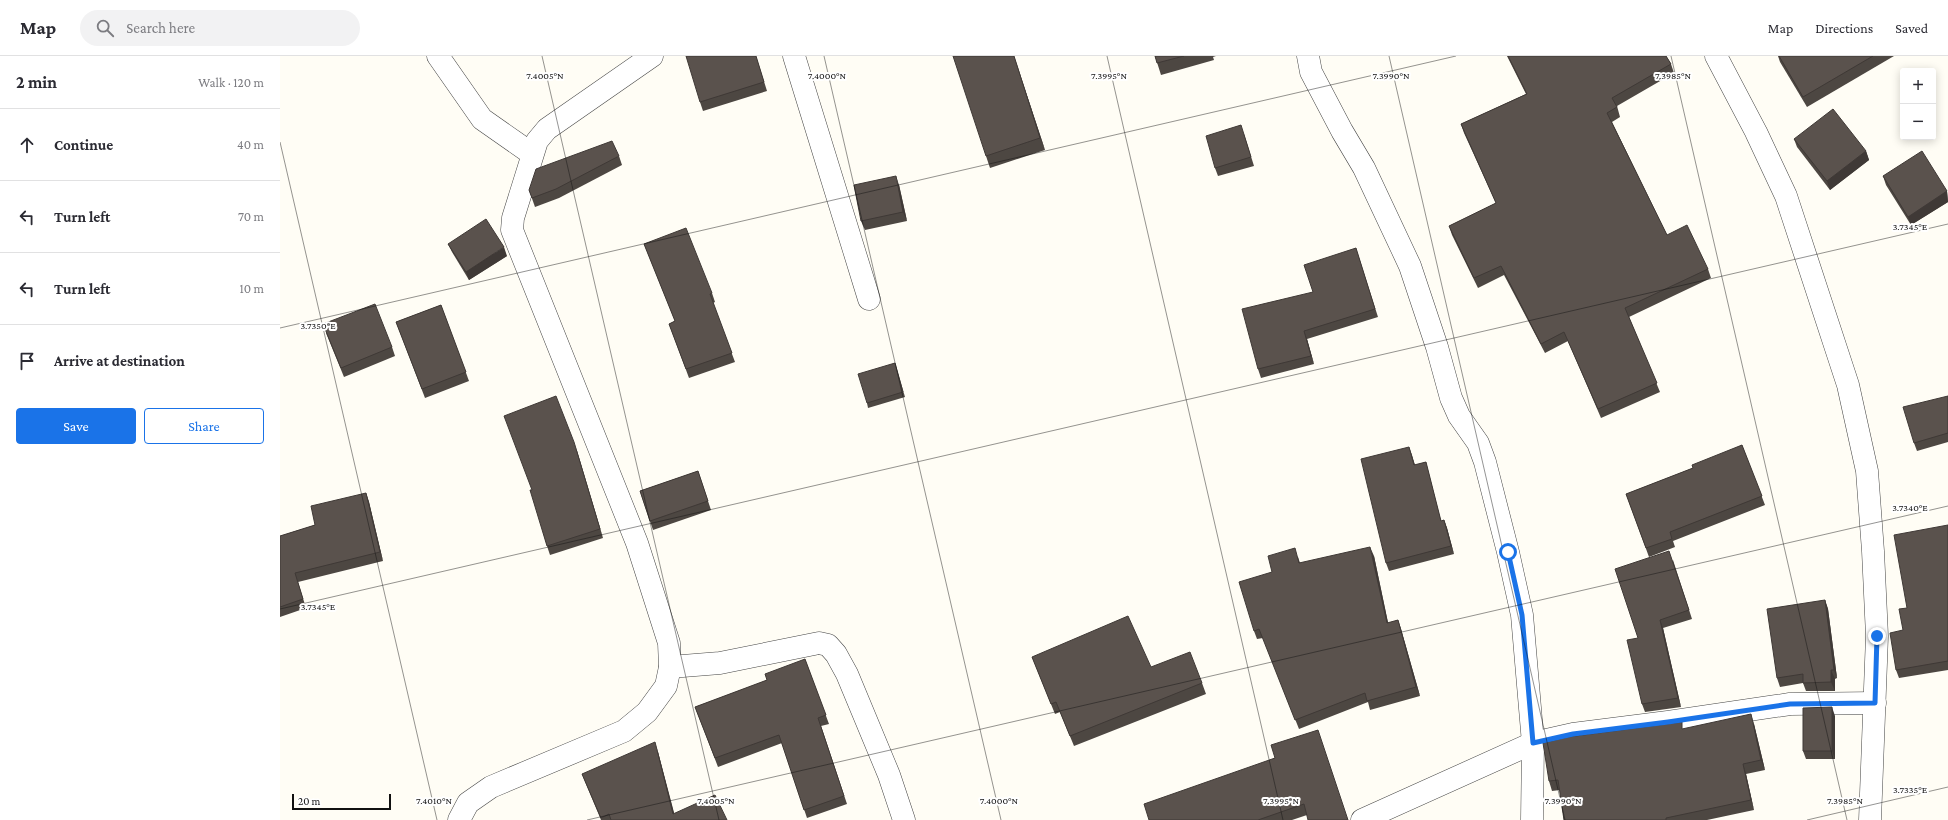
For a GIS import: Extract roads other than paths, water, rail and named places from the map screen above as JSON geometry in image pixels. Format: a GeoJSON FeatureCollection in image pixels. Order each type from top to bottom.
{"type":"FeatureCollection","features":[{"type":"Feature","properties":{"kind":"street"},"geometry":{"type":"LineString","coordinates":[[438,56],[482,119],[532,154]]}},
{"type":"Feature","properties":{"kind":"street"},"geometry":{"type":"LineString","coordinates":[[459,820],[468,803],[492,787],[624,731],[647,712],[666,686],[670,667],[669,643],[637,543],[512,230],[512,218],[537,141],[547,129],[652,56]]}},
{"type":"Feature","properties":{"kind":"street"},"geometry":{"type":"LineString","coordinates":[[794,56],[869,298]]}},
{"type":"Feature","properties":{"kind":"street"},"geometry":{"type":"LineString","coordinates":[[1308,56],[1311,72],[1342,131],[1364,168],[1410,266],[1437,347],[1451,398],[1459,416],[1478,443],[1485,462],[1508,552],[1522,615],[1533,743],[1532,820]]}},
{"type":"Feature","properties":{"kind":"street"},"geometry":{"type":"LineString","coordinates":[[1716,56],[1756,132],[1786,196],[1848,385],[1866,471],[1873,551],[1877,636],[1870,820]]}},
{"type":"Feature","properties":{"kind":"street"},"geometry":{"type":"LineString","coordinates":[[670,667],[720,663],[819,642],[828,645],[836,654],[848,674],[890,775],[904,820]]}},
{"type":"Feature","properties":{"kind":"street"},"geometry":{"type":"LineString","coordinates":[[1362,820],[1533,743],[1573,734],[1790,704],[1875,703]]}}]}
